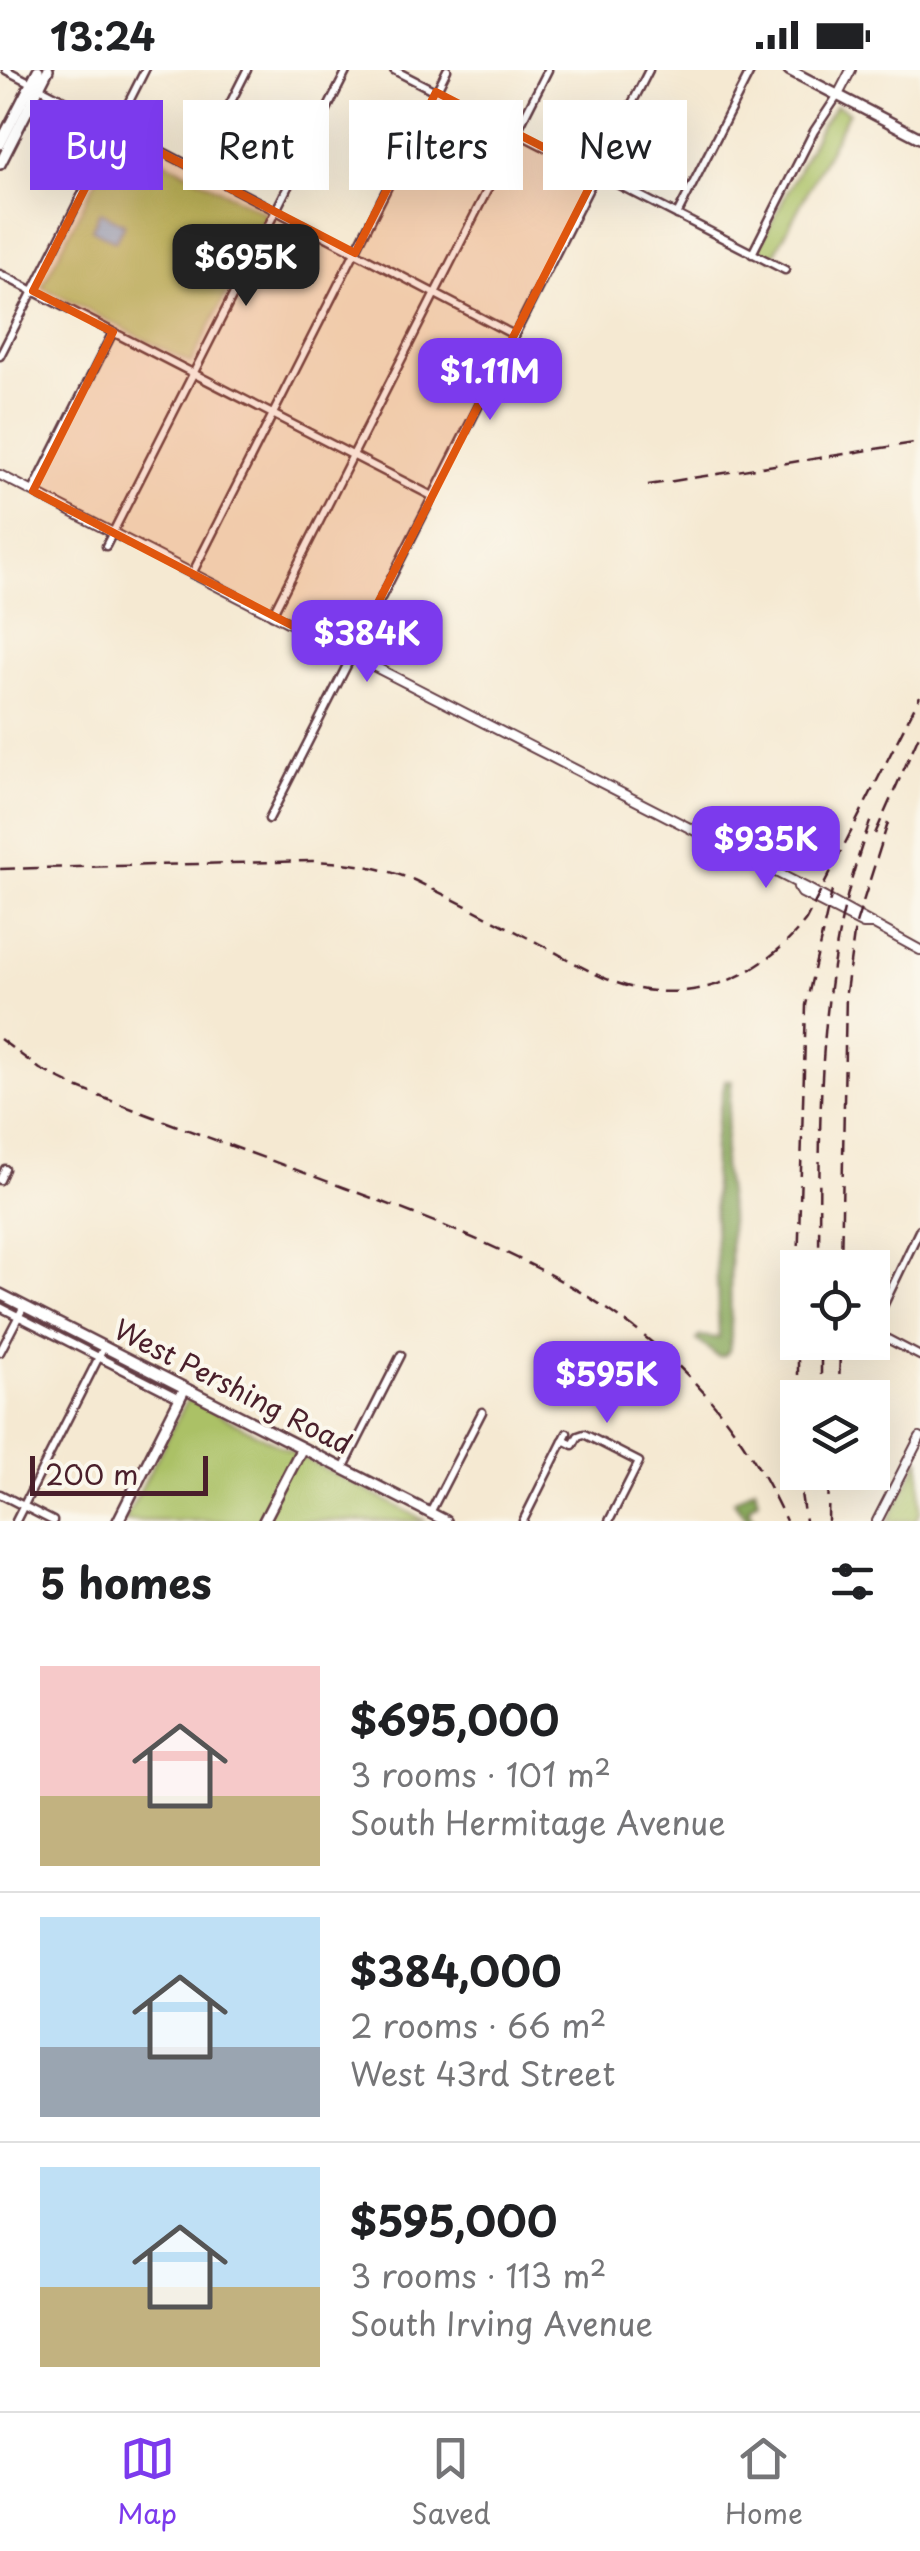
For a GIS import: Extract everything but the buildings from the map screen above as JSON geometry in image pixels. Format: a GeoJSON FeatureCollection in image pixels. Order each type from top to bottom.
{"type":"FeatureCollection","features":[{"type":"Feature","properties":{"kind":"main road"},"geometry":{"type":"LineString","coordinates":[[0,164],[38,70]]}},
{"type":"Feature","properties":{"kind":"main road"},"geometry":{"type":"LineString","coordinates":[[0,144],[48,70]]}},
{"type":"Feature","properties":{"kind":"main road"},"geometry":{"type":"LineString","coordinates":[[789,70],[919,136]]}},
{"type":"Feature","properties":{"kind":"main road","name":"West Pershing Road"},"geometry":{"type":"LineString","coordinates":[[0,1294],[182,1394],[302,1448],[446,1521]]}},
{"type":"Feature","properties":{"kind":"main road"},"geometry":{"type":"LineString","coordinates":[[118,1521],[182,1394]]}},
{"type":"Feature","properties":{"kind":"main road"},"geometry":{"type":"LineString","coordinates":[[264,1521],[302,1448]]}},
{"type":"Feature","properties":{"kind":"street"},"geometry":{"type":"LineString","coordinates":[[6,70],[59,100]]}},
{"type":"Feature","properties":{"kind":"street"},"geometry":{"type":"LineString","coordinates":[[130,100],[145,70]]}},
{"type":"Feature","properties":{"kind":"street"},"geometry":{"type":"LineString","coordinates":[[232,100],[247,70]]}},
{"type":"Feature","properties":{"kind":"street"},"geometry":{"type":"LineString","coordinates":[[106,546],[347,70]]}},
{"type":"Feature","properties":{"kind":"street"},"geometry":{"type":"LineString","coordinates":[[394,70],[452,100]]}},
{"type":"Feature","properties":{"kind":"street"},"geometry":{"type":"LineString","coordinates":[[192,574],[448,70]]}},
{"type":"Feature","properties":{"kind":"street"},"geometry":{"type":"LineString","coordinates":[[523,118],[548,70]]}},
{"type":"Feature","properties":{"kind":"street"},"geometry":{"type":"LineString","coordinates":[[634,100],[649,70]]}},
{"type":"Feature","properties":{"kind":"street"},"geometry":{"type":"LineString","coordinates":[[677,215],[751,70]]}},
{"type":"Feature","properties":{"kind":"street"},"geometry":{"type":"LineString","coordinates":[[752,254],[814,132],[851,70]]}},
{"type":"Feature","properties":{"kind":"street"},"geometry":{"type":"LineString","coordinates":[[0,356],[84,190]]}},
{"type":"Feature","properties":{"kind":"street"},"geometry":{"type":"LineString","coordinates":[[233,190],[514,335]]}},
{"type":"Feature","properties":{"kind":"street"},"geometry":{"type":"LineString","coordinates":[[272,615],[487,190]]}},
{"type":"Feature","properties":{"kind":"street"},"geometry":{"type":"LineString","coordinates":[[269,819],[588,190]]}},
{"type":"Feature","properties":{"kind":"street"},"geometry":{"type":"LineString","coordinates":[[628,190],[785,270]]}},
{"type":"Feature","properties":{"kind":"street"},"geometry":{"type":"LineString","coordinates":[[0,274],[432,496]]}},
{"type":"Feature","properties":{"kind":"street"},"geometry":{"type":"LineString","coordinates":[[32,492],[113,332]]}},
{"type":"Feature","properties":{"kind":"street"},"geometry":{"type":"LineString","coordinates":[[0,474],[798,886],[802,893],[920,950]]}},
{"type":"Feature","properties":{"kind":"street"},"geometry":{"type":"LineString","coordinates":[[0,1180],[5,1169]]}},
{"type":"Feature","properties":{"kind":"street"},"geometry":{"type":"LineString","coordinates":[[890,1292],[920,1229]]}},
{"type":"Feature","properties":{"kind":"street"},"geometry":{"type":"LineString","coordinates":[[0,1352],[24,1306]]}},
{"type":"Feature","properties":{"kind":"street","name":"West Pershing Road"},"geometry":{"type":"LineString","coordinates":[[0,1307],[101,1352]]}},
{"type":"Feature","properties":{"kind":"street"},"geometry":{"type":"LineString","coordinates":[[890,1340],[920,1356]]}},
{"type":"Feature","properties":{"kind":"street"},"geometry":{"type":"LineString","coordinates":[[16,1521],[101,1352]]}},
{"type":"Feature","properties":{"kind":"street"},"geometry":{"type":"LineString","coordinates":[[343,1468],[402,1356]]}},
{"type":"Feature","properties":{"kind":"street"},"geometry":{"type":"LineString","coordinates":[[430,1513],[482,1412]]}},
{"type":"Feature","properties":{"kind":"street"},"geometry":{"type":"LineString","coordinates":[[523,1521],[565,1437],[573,1445],[584,1434],[639,1462],[610,1521]]}},
{"type":"Feature","properties":{"kind":"street"},"geometry":{"type":"LineString","coordinates":[[878,1521],[920,1437]]}},
{"type":"Feature","properties":{"kind":"street"},"geometry":{"type":"LineString","coordinates":[[0,1494],[53,1521]]}},
{"type":"Feature","properties":{"kind":"highlighted area"},"geometry":{"type":"Polygon","coordinates":[[[436,92],[596,174],[351,656],[33,491],[113,332],[33,291],[115,129],[355,253],[436,92]]]}},
{"type":"Feature","properties":{"kind":"green space"},"geometry":{"type":"Polygon","coordinates":[[[836,105],[849,112],[772,259],[757,251],[820,128],[836,105]]]}},
{"type":"Feature","properties":{"kind":"green space"},"geometry":{"type":"Polygon","coordinates":[[[163,160],[183,171],[183,190],[221,190],[267,214],[191,363],[42,287],[91,190],[163,190],[163,160]]]}},
{"type":"Feature","properties":{"kind":"green space"},"geometry":{"type":"Polygon","coordinates":[[[725,1080],[732,1080],[723,1165],[730,1214],[731,1338],[729,1351],[718,1357],[697,1340],[701,1336],[719,1338],[713,1172],[714,1141],[725,1080]]]}},
{"type":"Feature","properties":{"kind":"green space"},"geometry":{"type":"Polygon","coordinates":[[[187,1400],[193,1401],[426,1521],[124,1521],[187,1400]]]}},
{"type":"Feature","properties":{"kind":"green space"},"geometry":{"type":"Polygon","coordinates":[[[920,1458],[920,1512],[915,1521],[888,1521],[920,1458]]]}},
{"type":"Feature","properties":{"kind":"green space"},"geometry":{"type":"Polygon","coordinates":[[[755,1488],[758,1500],[748,1509],[756,1521],[749,1521],[733,1501],[755,1488]]]}},
{"type":"Feature","properties":{"kind":"water"},"geometry":{"type":"Polygon","coordinates":[[[100,212],[124,224],[115,241],[92,229],[100,212]]]}},
{"type":"Feature","properties":{"kind":"railway"},"geometry":{"type":"LineString","coordinates":[[648,485],[920,442]]}},
{"type":"Feature","properties":{"kind":"railway"},"geometry":{"type":"LineString","coordinates":[[0,869],[312,861],[365,866],[416,881],[612,981],[649,991],[700,989],[748,971],[789,940],[806,920],[920,696]]}},
{"type":"Feature","properties":{"kind":"railway"},"geometry":{"type":"LineString","coordinates":[[875,834],[920,733]]}},
{"type":"Feature","properties":{"kind":"railway"},"geometry":{"type":"LineString","coordinates":[[819,1250],[821,1094],[831,982],[840,927],[873,814]]}},
{"type":"Feature","properties":{"kind":"railway"},"geometry":{"type":"LineString","coordinates":[[841,1250],[846,992],[855,927],[888,823]]}},
{"type":"Feature","properties":{"kind":"railway"},"geometry":{"type":"LineString","coordinates":[[799,1250],[806,1005],[832,891]]}},
{"type":"Feature","properties":{"kind":"railway"},"geometry":{"type":"LineString","coordinates":[[0,1039],[40,1069],[74,1086],[415,1214],[545,1272],[603,1306],[657,1347],[706,1395],[749,1453],[786,1521]]}},
{"type":"Feature","properties":{"kind":"railway"},"geometry":{"type":"LineString","coordinates":[[798,1360],[798,1380]]}},
{"type":"Feature","properties":{"kind":"railway"},"geometry":{"type":"LineString","coordinates":[[821,1360],[821,1380]]}},
{"type":"Feature","properties":{"kind":"railway"},"geometry":{"type":"LineString","coordinates":[[839,1380],[840,1360]]}},
{"type":"Feature","properties":{"kind":"railway"},"geometry":{"type":"LineString","coordinates":[[801,1490],[805,1521]]}},
{"type":"Feature","properties":{"kind":"railway"},"geometry":{"type":"LineString","coordinates":[[828,1521],[829,1490]]}}]}
